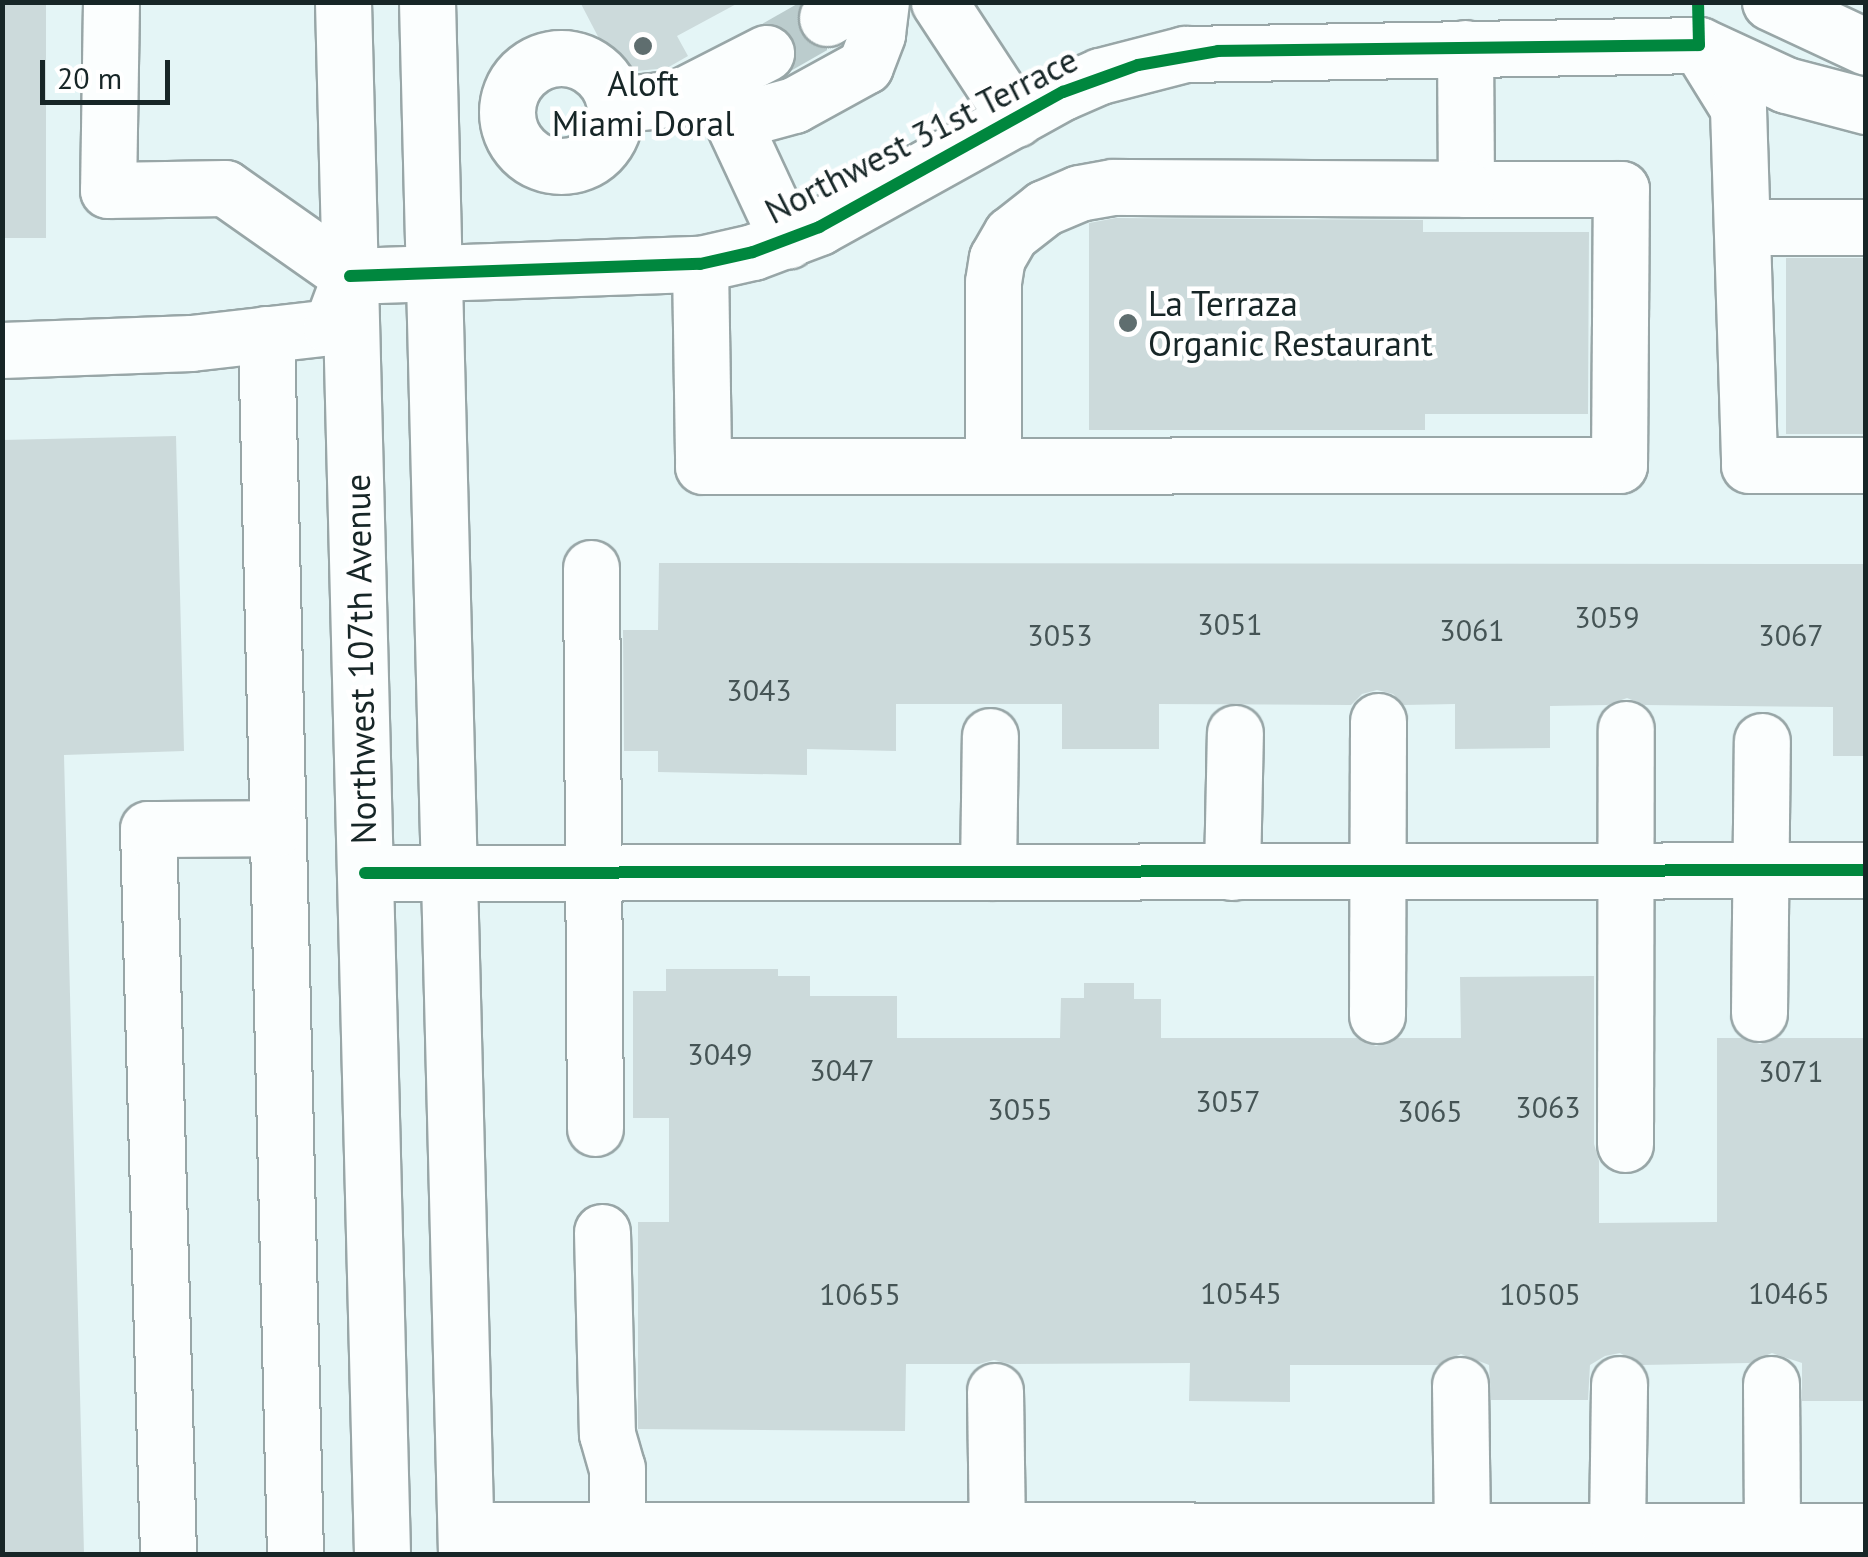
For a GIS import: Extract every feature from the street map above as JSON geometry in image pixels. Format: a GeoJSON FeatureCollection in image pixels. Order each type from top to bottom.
{"type":"FeatureCollection","features":[{"type":"Feature","properties":{"kind":"street"},"geometry":{"type":"LineString","coordinates":[[2,350],[191,343],[331,327],[350,276],[225,188],[108,190],[112,2]]}},
{"type":"Feature","properties":{"kind":"street","name":"Northwest 107th Avenue"},"geometry":{"type":"LineString","coordinates":[[343,2],[382,1542]]}},
{"type":"Feature","properties":{"kind":"street"},"geometry":{"type":"LineString","coordinates":[[428,2],[466,1542]]}},
{"type":"Feature","properties":{"kind":"street"},"geometry":{"type":"LineString","coordinates":[[615,105],[678,98],[794,105],[865,66],[877,34],[881,2]]}},
{"type":"Feature","properties":{"kind":"street"},"geometry":{"type":"LineString","coordinates":[[939,2],[1016,120]]}},
{"type":"Feature","properties":{"kind":"street"},"geometry":{"type":"LineString","coordinates":[[1770,2],[1866,47]]}},
{"type":"Feature","properties":{"kind":"street"},"geometry":{"type":"LineString","coordinates":[[1698,24],[1786,84],[1866,106]]}},
{"type":"Feature","properties":{"kind":"street"},"geometry":{"type":"LineString","coordinates":[[1698,24],[1738,108],[1748,465],[1866,465]]}},
{"type":"Feature","properties":{"kind":"street","name":"Northwest 31st Terrace"},"geometry":{"type":"LineString","coordinates":[[350,276],[700,264],[788,241],[1100,76],[1185,54],[1465,48],[1698,24]]}},
{"type":"Feature","properties":{"kind":"street"},"geometry":{"type":"LineString","coordinates":[[1465,48],[1466,189]]}},
{"type":"Feature","properties":{"kind":"street"},"geometry":{"type":"LineString","coordinates":[[725,102],[766,54]]}},
{"type":"Feature","properties":{"kind":"street"},"geometry":{"type":"LineString","coordinates":[[725,102],[788,241]]}},
{"type":"Feature","properties":{"kind":"street"},"geometry":{"type":"LineString","coordinates":[[700,264],[703,466],[993,466],[1618,465],[1621,189],[1114,187],[1078,193],[1044,208],[1011,234],[997,258],[993,282],[993,466]]}},
{"type":"Feature","properties":{"kind":"street"},"geometry":{"type":"LineString","coordinates":[[1743,228],[1866,227]]}},
{"type":"Feature","properties":{"kind":"street"},"geometry":{"type":"LineString","coordinates":[[266,334],[295,1554]]}},
{"type":"Feature","properties":{"kind":"street"},"geometry":{"type":"LineString","coordinates":[[591,568],[595,1128]]}},
{"type":"Feature","properties":{"kind":"street"},"geometry":{"type":"LineString","coordinates":[[1377,1015],[1378,721]]}},
{"type":"Feature","properties":{"kind":"street"},"geometry":{"type":"LineString","coordinates":[[1625,1144],[1626,729]]}},
{"type":"Feature","properties":{"kind":"street"},"geometry":{"type":"LineString","coordinates":[[1232,872],[1236,733]]}},
{"type":"Feature","properties":{"kind":"street"},"geometry":{"type":"LineString","coordinates":[[988,872],[990,736]]}},
{"type":"Feature","properties":{"kind":"street"},"geometry":{"type":"LineString","coordinates":[[1759,1013],[1762,741]]}},
{"type":"Feature","properties":{"kind":"street"},"geometry":{"type":"LineString","coordinates":[[168,1554],[148,829],[276,828]]}},
{"type":"Feature","properties":{"kind":"street"},"geometry":{"type":"LineString","coordinates":[[365,873],[1866,870]]}},
{"type":"Feature","properties":{"kind":"street"},"geometry":{"type":"LineString","coordinates":[[602,1232],[607,1434],[617,1468],[617,1528]]}},
{"type":"Feature","properties":{"kind":"street"},"geometry":{"type":"LineString","coordinates":[[1617,1531],[1618,1384]]}},
{"type":"Feature","properties":{"kind":"street"},"geometry":{"type":"LineString","coordinates":[[382,1542],[466,1542],[617,1528],[996,1530],[1220,1542],[1379,1543],[1462,1531],[1521,1543],[1617,1531],[1675,1543],[1817,1537],[1771,1384]]}},
{"type":"Feature","properties":{"kind":"street"},"geometry":{"type":"LineString","coordinates":[[1460,1385],[1462,1531]]}},
{"type":"Feature","properties":{"kind":"street"},"geometry":{"type":"LineString","coordinates":[[995,1391],[996,1530]]}},
{"type":"Feature","properties":{"kind":"building"},"geometry":{"type":"Polygon","coordinates":[[[2,2],[46,2],[46,238],[2,238],[2,2]]]}},
{"type":"Feature","properties":{"kind":"building","name":"Aloft Miami Doral"},"geometry":{"type":"Polygon","coordinates":[[[580,2],[740,2],[677,36],[688,56],[667,68],[617,73],[580,2]]]}},
{"type":"Feature","properties":{"kind":"building"},"geometry":{"type":"Polygon","coordinates":[[[1116,218],[1423,220],[1423,232],[1589,232],[1588,414],[1425,414],[1425,430],[1089,430],[1089,223],[1116,218]]]}},
{"type":"Feature","properties":{"kind":"building"},"geometry":{"type":"Polygon","coordinates":[[[1786,258],[1866,258],[1866,434],[1786,434],[1786,258]]]}},
{"type":"Feature","properties":{"kind":"building"},"geometry":{"type":"Polygon","coordinates":[[[176,436],[184,751],[64,755],[84,1554],[2,1554],[2,440],[176,436]]]}},
{"type":"Feature","properties":{"kind":"building"},"geometry":{"type":"Polygon","coordinates":[[[659,563],[1866,564],[1866,756],[1833,756],[1833,707],[1645,705],[1627,698],[1607,705],[1550,706],[1550,748],[1455,749],[1455,704],[1404,705],[1393,694],[1377,690],[1362,694],[1351,705],[1159,704],[1159,749],[1062,749],[1062,704],[896,704],[896,751],[807,749],[807,775],[658,772],[658,751],[624,751],[623,630],[658,630],[659,563]]]}},
{"type":"Feature","properties":{"kind":"building"},"geometry":{"type":"Polygon","coordinates":[[[666,969],[778,969],[778,976],[810,976],[810,996],[897,996],[897,1038],[1060,1038],[1061,998],[1084,998],[1084,983],[1134,983],[1134,999],[1161,999],[1161,1038],[1357,1038],[1376,1046],[1397,1038],[1461,1038],[1460,977],[1594,976],[1594,1144],[1599,1161],[1599,1223],[1717,1222],[1717,1038],[1741,1038],[1760,1044],[1777,1038],[1866,1038],[1866,1401],[1802,1401],[1802,1363],[1772,1353],[1749,1363],[1642,1365],[1620,1353],[1605,1356],[1590,1365],[1588,1400],[1491,1400],[1489,1365],[1461,1354],[1437,1365],[1290,1365],[1290,1402],[1189,1401],[1190,1363],[1011,1364],[994,1360],[979,1364],[906,1364],[905,1431],[638,1429],[638,1222],[669,1222],[669,1118],[633,1118],[633,991],[666,991],[666,969]]]}},
{"type":"Feature","properties":{"kind":"tunnel"},"geometry":{"type":"LineString","coordinates":[[766,53],[827,18]]}},
{"type":"Feature","properties":{"kind":"cycle path"},"geometry":{"type":"LineString","coordinates":[[350,276],[700,264],[753,252],[819,227],[1063,92],[1138,65],[1218,51],[1699,45],[1698,2]]}},
{"type":"Feature","properties":{"kind":"cycle path"},"geometry":{"type":"LineString","coordinates":[[365,873],[1866,870]]}},
{"type":"Feature","properties":{"kind":"place","name":"Aloft Miami Doral"},"geometry":{"type":"Point","coordinates":[643,46]}},
{"type":"Feature","properties":{"kind":"place","name":"La Terraza Organic Restaurant"},"geometry":{"type":"Point","coordinates":[1128,323]}}]}
